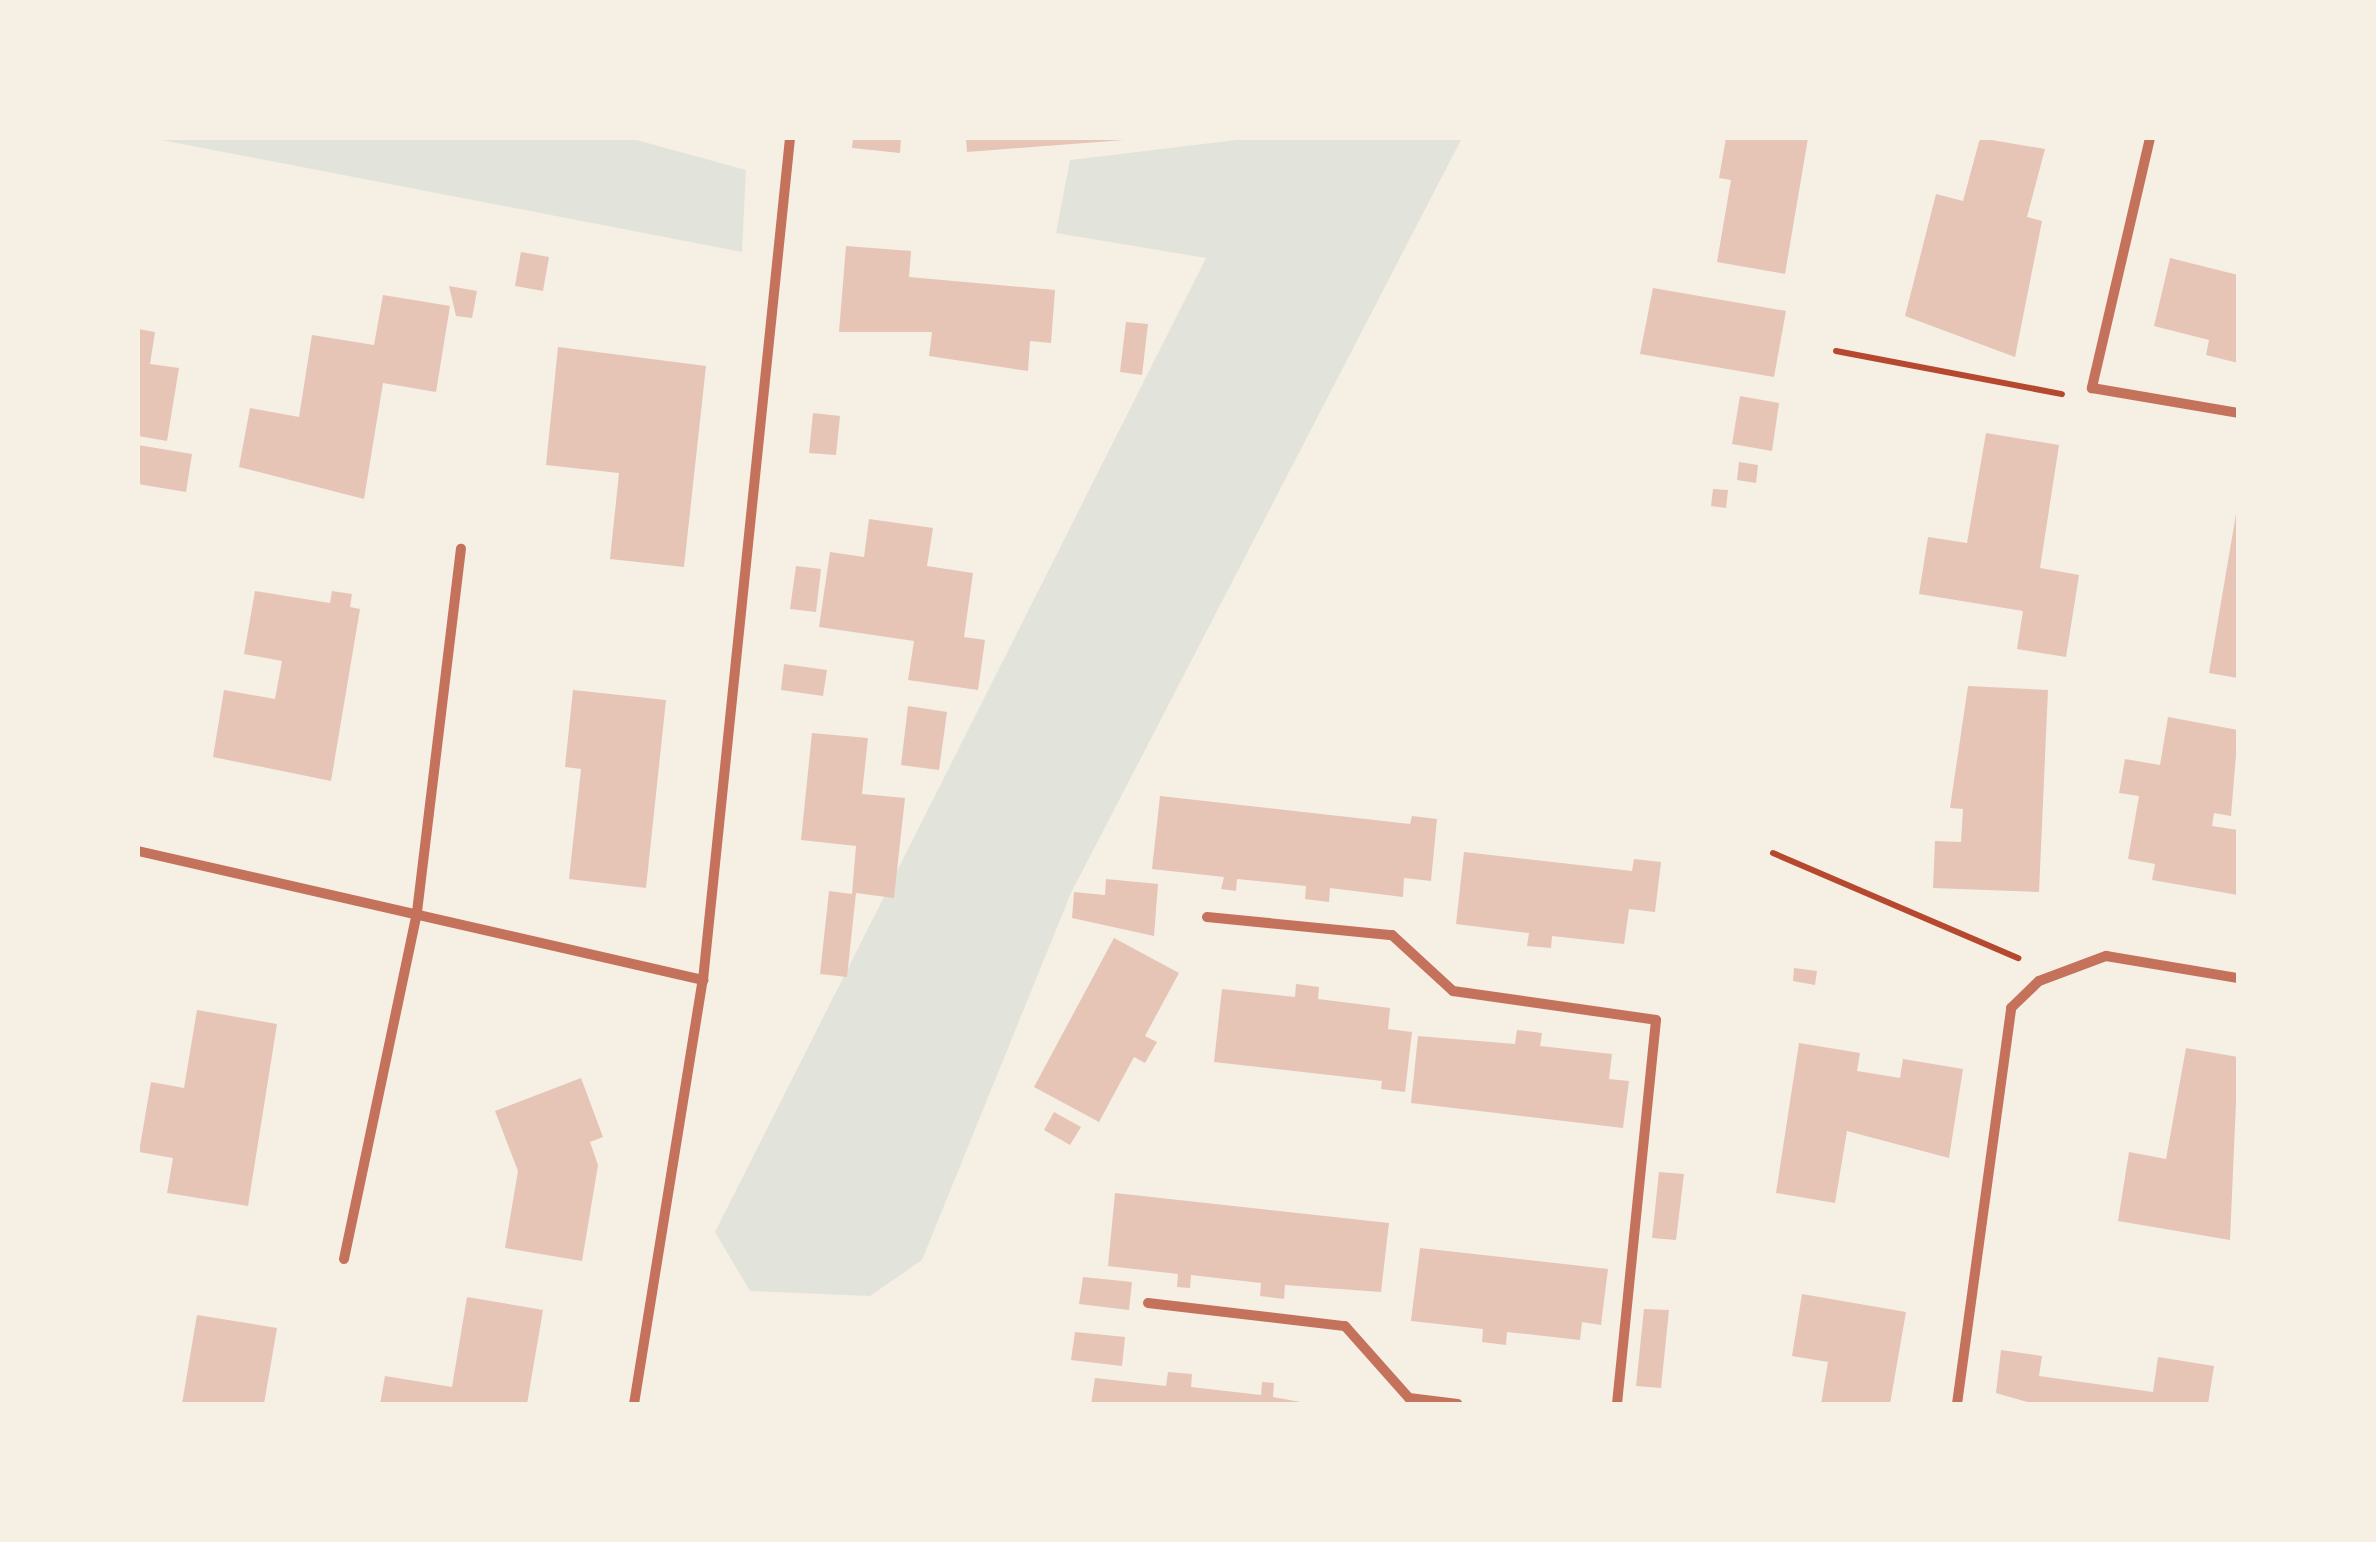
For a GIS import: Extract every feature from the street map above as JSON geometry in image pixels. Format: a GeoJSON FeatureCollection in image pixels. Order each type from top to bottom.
{"type":"FeatureCollection","features":[{"type":"Feature","properties":{"kind":"street"},"geometry":{"type":"LineString","coordinates":[[634,1404],[702,980],[790,138]]}},
{"type":"Feature","properties":{"kind":"street"},"geometry":{"type":"LineString","coordinates":[[2150,138],[2092,388],[2238,414]]}},
{"type":"Feature","properties":{"kind":"street"},"geometry":{"type":"LineString","coordinates":[[344,1259],[417,912],[461,549]]}},
{"type":"Feature","properties":{"kind":"street"},"geometry":{"type":"LineString","coordinates":[[138,850],[702,980]]}},
{"type":"Feature","properties":{"kind":"street"},"geometry":{"type":"LineString","coordinates":[[1208,918],[1392,934],[1453,990],[1656,1020],[1618,1404]]}},
{"type":"Feature","properties":{"kind":"street"},"geometry":{"type":"LineString","coordinates":[[1958,1404],[2011,1008],[2039,981],[2106,956],[2238,978]]}},
{"type":"Feature","properties":{"kind":"street"},"geometry":{"type":"LineString","coordinates":[[1148,1303],[1345,1326],[1409,1398],[1458,1404]]}},
{"type":"Feature","properties":{"kind":"path"},"geometry":{"type":"LineString","coordinates":[[1836,352],[2066,395],[2092,388]]}},
{"type":"Feature","properties":{"kind":"path"},"geometry":{"type":"LineString","coordinates":[[1773,853],[2021,960],[2039,981]]}},
{"type":"Feature","properties":{"kind":"shaded area"},"geometry":{"type":"Polygon","coordinates":[[[151,138],[629,138],[746,170],[742,252],[151,138]]]}},
{"type":"Feature","properties":{"kind":"shaded area"},"geometry":{"type":"Polygon","coordinates":[[[1253,138],[1462,138],[1071,893],[922,1260],[870,1296],[750,1291],[715,1232],[1206,258],[1056,233],[1070,160],[1253,138]]]}},
{"type":"Feature","properties":{"kind":"building"},"geometry":{"type":"Polygon","coordinates":[[[853,138],[901,138],[900,153],[852,148],[853,138]]]}},
{"type":"Feature","properties":{"kind":"building"},"geometry":{"type":"Polygon","coordinates":[[[966,138],[1124,138],[1124,140],[967,152],[966,138]]]}},
{"type":"Feature","properties":{"kind":"building"},"geometry":{"type":"Polygon","coordinates":[[[1726,138],[1808,138],[1785,274],[1717,262],[1731,180],[1719,178],[1726,138]]]}},
{"type":"Feature","properties":{"kind":"building"},"geometry":{"type":"Polygon","coordinates":[[[1980,138],[2045,149],[2027,217],[2042,221],[2015,357],[1905,316],[1936,194],[1963,201],[1980,138]]]}},
{"type":"Feature","properties":{"kind":"building"},"geometry":{"type":"Polygon","coordinates":[[[846,246],[911,251],[909,277],[1055,290],[1051,343],[1030,341],[1028,371],[929,356],[932,332],[839,332],[846,246]]]}},
{"type":"Feature","properties":{"kind":"building"},"geometry":{"type":"Polygon","coordinates":[[[521,252],[549,257],[543,291],[515,286],[521,252]]]}},
{"type":"Feature","properties":{"kind":"building"},"geometry":{"type":"Polygon","coordinates":[[[2170,258],[2238,275],[2238,363],[2206,355],[2209,340],[2154,326],[2170,258]]]}},
{"type":"Feature","properties":{"kind":"building"},"geometry":{"type":"Polygon","coordinates":[[[449,286],[477,291],[472,318],[456,316],[449,286]]]}},
{"type":"Feature","properties":{"kind":"building"},"geometry":{"type":"Polygon","coordinates":[[[1653,288],[1786,311],[1774,377],[1640,354],[1653,288]]]}},
{"type":"Feature","properties":{"kind":"building"},"geometry":{"type":"Polygon","coordinates":[[[383,295],[450,306],[436,392],[383,383],[364,499],[239,467],[250,408],[299,417],[312,335],[374,345],[383,295]]]}},
{"type":"Feature","properties":{"kind":"building"},"geometry":{"type":"Polygon","coordinates":[[[1126,322],[1148,324],[1142,375],[1120,372],[1126,322]]]}},
{"type":"Feature","properties":{"kind":"building"},"geometry":{"type":"Polygon","coordinates":[[[138,329],[155,332],[150,364],[179,368],[167,441],[138,436],[138,329]]]}},
{"type":"Feature","properties":{"kind":"building"},"geometry":{"type":"Polygon","coordinates":[[[558,347],[706,366],[684,567],[610,559],[619,473],[546,465],[558,347]]]}},
{"type":"Feature","properties":{"kind":"building"},"geometry":{"type":"Polygon","coordinates":[[[1740,396],[1779,403],[1772,451],[1732,444],[1740,396]]]}},
{"type":"Feature","properties":{"kind":"building"},"geometry":{"type":"Polygon","coordinates":[[[813,413],[840,416],[836,455],[809,453],[813,413]]]}},
{"type":"Feature","properties":{"kind":"building"},"geometry":{"type":"Polygon","coordinates":[[[1986,433],[2059,445],[2040,568],[2079,575],[2066,657],[2017,649],[2023,611],[1919,594],[1928,537],[1967,543],[1986,433]]]}},
{"type":"Feature","properties":{"kind":"building"},"geometry":{"type":"Polygon","coordinates":[[[138,445],[192,454],[186,492],[138,484],[138,445]]]}},
{"type":"Feature","properties":{"kind":"building"},"geometry":{"type":"Polygon","coordinates":[[[1739,462],[1758,465],[1756,483],[1737,480],[1739,462]]]}},
{"type":"Feature","properties":{"kind":"building"},"geometry":{"type":"Polygon","coordinates":[[[1713,489],[1728,490],[1726,508],[1711,506],[1713,489]]]}},
{"type":"Feature","properties":{"kind":"building"},"geometry":{"type":"Polygon","coordinates":[[[2238,515],[2238,678],[2209,673],[2238,515]]]}},
{"type":"Feature","properties":{"kind":"building"},"geometry":{"type":"Polygon","coordinates":[[[869,519],[933,528],[927,566],[973,573],[964,637],[985,640],[978,690],[908,680],[914,641],[819,627],[830,552],[864,557],[869,519]]]}},
{"type":"Feature","properties":{"kind":"building"},"geometry":{"type":"Polygon","coordinates":[[[796,566],[821,569],[816,612],[790,609],[796,566]]]}},
{"type":"Feature","properties":{"kind":"building"},"geometry":{"type":"Polygon","coordinates":[[[255,591],[330,603],[332,591],[352,594],[350,607],[360,609],[331,781],[213,757],[224,690],[275,699],[282,661],[244,654],[255,591]]]}},
{"type":"Feature","properties":{"kind":"building"},"geometry":{"type":"Polygon","coordinates":[[[784,664],[827,670],[823,696],[781,690],[784,664]]]}},
{"type":"Feature","properties":{"kind":"building"},"geometry":{"type":"Polygon","coordinates":[[[1968,686],[2048,690],[2039,892],[1933,888],[1935,841],[1961,842],[1963,809],[1950,808],[1968,686]]]}},
{"type":"Feature","properties":{"kind":"building"},"geometry":{"type":"Polygon","coordinates":[[[573,690],[666,700],[646,888],[569,879],[581,769],[565,767],[573,690]]]}},
{"type":"Feature","properties":{"kind":"building"},"geometry":{"type":"Polygon","coordinates":[[[908,706],[947,712],[939,770],[901,765],[908,706]]]}},
{"type":"Feature","properties":{"kind":"building"},"geometry":{"type":"Polygon","coordinates":[[[2168,717],[2238,730],[2231,816],[2214,813],[2212,826],[2238,830],[2238,895],[2152,880],[2155,864],[2128,859],[2139,796],[2119,793],[2125,759],[2160,765],[2168,717]]]}},
{"type":"Feature","properties":{"kind":"building"},"geometry":{"type":"Polygon","coordinates":[[[812,733],[868,738],[862,794],[905,798],[894,898],[856,893],[847,977],[820,974],[829,891],[852,894],[856,846],[801,840],[812,733]]]}},
{"type":"Feature","properties":{"kind":"building"},"geometry":{"type":"Polygon","coordinates":[[[1160,796],[1410,824],[1412,816],[1437,819],[1431,881],[1404,878],[1403,897],[1330,888],[1329,902],[1305,899],[1306,886],[1237,879],[1236,891],[1221,889],[1224,877],[1152,869],[1160,796]]]}},
{"type":"Feature","properties":{"kind":"building"},"geometry":{"type":"Polygon","coordinates":[[[1464,852],[1632,871],[1634,859],[1661,862],[1655,912],[1629,909],[1624,944],[1552,936],[1551,948],[1527,946],[1529,933],[1456,924],[1464,852]]]}},
{"type":"Feature","properties":{"kind":"building"},"geometry":{"type":"Polygon","coordinates":[[[1106,879],[1158,884],[1154,936],[1072,918],[1074,892],[1105,895],[1106,879]]]}},
{"type":"Feature","properties":{"kind":"building"},"geometry":{"type":"Polygon","coordinates":[[[1114,938],[1179,973],[1145,1036],[1157,1042],[1145,1063],[1134,1057],[1099,1122],[1034,1087],[1114,938]]]}},
{"type":"Feature","properties":{"kind":"building"},"geometry":{"type":"Polygon","coordinates":[[[1794,968],[1817,971],[1815,985],[1793,981],[1794,968]]]}},
{"type":"Feature","properties":{"kind":"building"},"geometry":{"type":"Polygon","coordinates":[[[1296,984],[1319,987],[1318,999],[1390,1008],[1388,1029],[1412,1032],[1405,1092],[1381,1089],[1382,1081],[1214,1062],[1222,989],[1295,997],[1296,984]]]}},
{"type":"Feature","properties":{"kind":"building"},"geometry":{"type":"Polygon","coordinates":[[[197,1010],[277,1024],[248,1206],[167,1193],[173,1158],[139,1152],[151,1082],[184,1088],[197,1010]]]}},
{"type":"Feature","properties":{"kind":"building"},"geometry":{"type":"Polygon","coordinates":[[[1517,1030],[1542,1033],[1540,1046],[1612,1054],[1609,1079],[1629,1081],[1623,1128],[1411,1103],[1418,1036],[1515,1044],[1517,1030]]]}},
{"type":"Feature","properties":{"kind":"building"},"geometry":{"type":"Polygon","coordinates":[[[1799,1043],[1860,1053],[1857,1071],[1900,1078],[1903,1059],[1963,1069],[1949,1158],[1847,1131],[1835,1203],[1776,1193],[1799,1043]]]}},
{"type":"Feature","properties":{"kind":"building"},"geometry":{"type":"Polygon","coordinates":[[[2186,1048],[2238,1057],[2230,1240],[2118,1221],[2129,1152],[2166,1159],[2186,1048]]]}},
{"type":"Feature","properties":{"kind":"building"},"geometry":{"type":"Polygon","coordinates":[[[581,1078],[603,1137],[590,1142],[598,1165],[582,1261],[505,1248],[518,1171],[495,1111],[581,1078]]]}},
{"type":"Feature","properties":{"kind":"building"},"geometry":{"type":"Polygon","coordinates":[[[1054,1112],[1081,1127],[1070,1145],[1044,1130],[1054,1112]]]}},
{"type":"Feature","properties":{"kind":"building"},"geometry":{"type":"Polygon","coordinates":[[[1659,1172],[1684,1174],[1676,1240],[1652,1238],[1659,1172]]]}},
{"type":"Feature","properties":{"kind":"building"},"geometry":{"type":"Polygon","coordinates":[[[1115,1193],[1389,1223],[1381,1292],[1285,1285],[1284,1299],[1260,1296],[1261,1283],[1191,1275],[1190,1288],[1177,1287],[1178,1274],[1108,1266],[1115,1193]]]}},
{"type":"Feature","properties":{"kind":"building"},"geometry":{"type":"Polygon","coordinates":[[[1420,1248],[1608,1269],[1601,1325],[1582,1322],[1580,1340],[1507,1332],[1506,1345],[1482,1342],[1483,1329],[1411,1321],[1420,1248]]]}},
{"type":"Feature","properties":{"kind":"building"},"geometry":{"type":"Polygon","coordinates":[[[1083,1277],[1132,1282],[1129,1310],[1079,1304],[1083,1277]]]}},
{"type":"Feature","properties":{"kind":"building"},"geometry":{"type":"Polygon","coordinates":[[[1802,1294],[1906,1312],[1890,1404],[1821,1404],[1828,1362],[1792,1356],[1802,1294]]]}},
{"type":"Feature","properties":{"kind":"building"},"geometry":{"type":"Polygon","coordinates":[[[467,1297],[543,1310],[527,1404],[380,1404],[385,1376],[452,1387],[467,1297]]]}},
{"type":"Feature","properties":{"kind":"building"},"geometry":{"type":"Polygon","coordinates":[[[1644,1309],[1669,1310],[1661,1388],[1636,1386],[1644,1309]]]}},
{"type":"Feature","properties":{"kind":"building"},"geometry":{"type":"Polygon","coordinates":[[[197,1315],[277,1328],[264,1404],[182,1404],[197,1315]]]}},
{"type":"Feature","properties":{"kind":"building"},"geometry":{"type":"Polygon","coordinates":[[[1075,1332],[1125,1337],[1122,1366],[1071,1360],[1075,1332]]]}},
{"type":"Feature","properties":{"kind":"building"},"geometry":{"type":"Polygon","coordinates":[[[2001,1350],[2042,1356],[2039,1376],[2153,1392],[2158,1357],[2214,1366],[2208,1404],[2034,1404],[1996,1393],[2001,1350]]]}},
{"type":"Feature","properties":{"kind":"building"},"geometry":{"type":"Polygon","coordinates":[[[1168,1372],[1192,1374],[1191,1387],[1261,1395],[1262,1382],[1274,1383],[1273,1397],[1312,1404],[1091,1404],[1095,1378],[1166,1386],[1168,1372]]]}}]}
